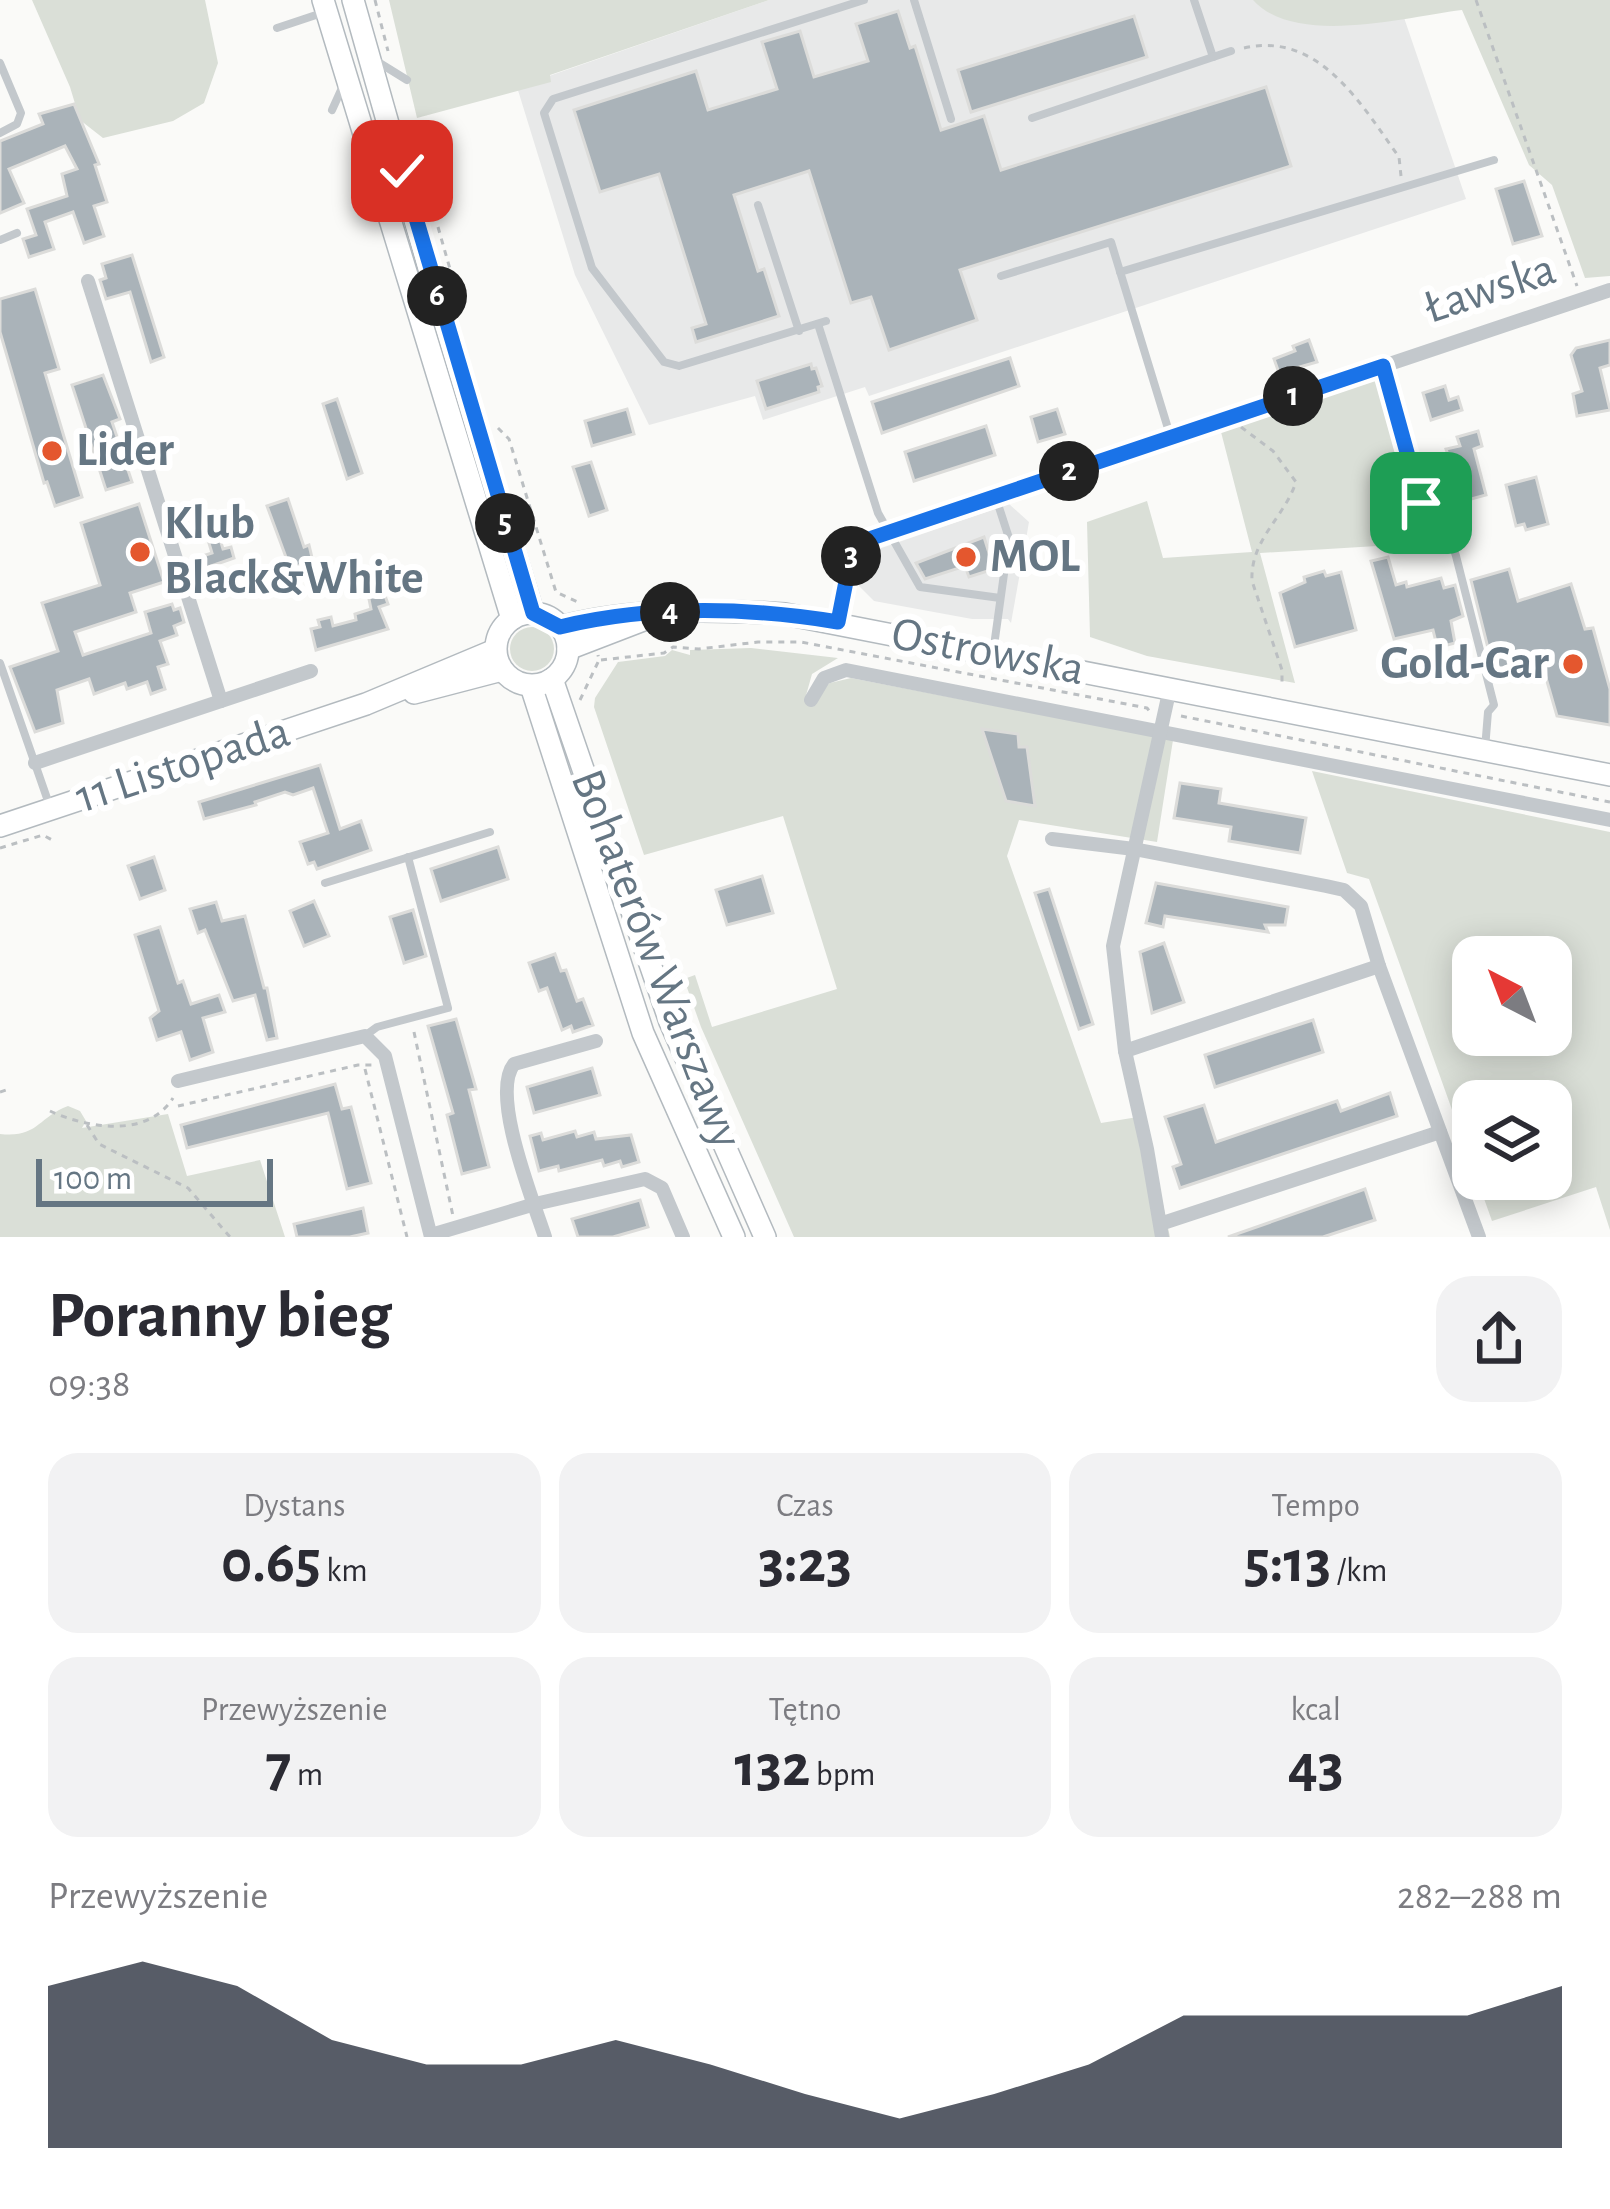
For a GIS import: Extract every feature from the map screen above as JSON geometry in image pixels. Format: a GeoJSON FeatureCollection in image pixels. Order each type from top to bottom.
{"type":"FeatureCollection","features":[{"type":"Feature","properties":{"kind":"main road"},"geometry":{"type":"LineString","coordinates":[[359,2],[367,50],[523,616]]}},
{"type":"Feature","properties":{"kind":"main road"},"geometry":{"type":"LineString","coordinates":[[324,6],[523,616]]}},
{"type":"Feature","properties":{"kind":"main road","name":"Ostrowska"},"geometry":{"type":"LineString","coordinates":[[560,627],[597,616],[719,609],[838,622],[1610,775]]}},
{"type":"Feature","properties":{"kind":"main road","name":"Ostrowska"},"geometry":{"type":"LineString","coordinates":[[568,649],[663,613]]}},
{"type":"Feature","properties":{"kind":"main road"},"geometry":{"type":"LineString","coordinates":[[523,616],[560,627],[568,649],[567,661],[542,683],[520,684],[498,660],[500,632],[523,616]]}},
{"type":"Feature","properties":{"kind":"main road","name":"11 Listopada"},"geometry":{"type":"LineString","coordinates":[[0,826],[498,660]]}},
{"type":"Feature","properties":{"kind":"main road","name":"Bohaterów Warszawy"},"geometry":{"type":"LineString","coordinates":[[542,683],[643,1033],[734,1237]]}},
{"type":"Feature","properties":{"kind":"main road","name":"Bohaterów Warszawy"},"geometry":{"type":"LineString","coordinates":[[542,683],[670,1022],[765,1237]]}},
{"type":"Feature","properties":{"kind":"street"},"geometry":{"type":"LineString","coordinates":[[88,280],[221,701]]}},
{"type":"Feature","properties":{"kind":"street","name":"Ławska"},"geometry":{"type":"LineString","coordinates":[[838,622],[852,551],[860,542],[1610,290]]}},
{"type":"Feature","properties":{"kind":"street","name":"Ostrowska"},"geometry":{"type":"LineString","coordinates":[[811,700],[824,678],[846,670],[1610,820]]}},
{"type":"Feature","properties":{"kind":"street"},"geometry":{"type":"LineString","coordinates":[[35,763],[311,671]]}},
{"type":"Feature","properties":{"kind":"street"},"geometry":{"type":"LineString","coordinates":[[1170,688],[1113,946],[1125,1052],[1161,1230],[1440,1132]]}},
{"type":"Feature","properties":{"kind":"street"},"geometry":{"type":"LineString","coordinates":[[1052,839],[1134,849],[1345,890],[1361,906],[1378,966],[1479,1237]]}},
{"type":"Feature","properties":{"kind":"street"},"geometry":{"type":"LineString","coordinates":[[1125,1052],[1378,966]]}},
{"type":"Feature","properties":{"kind":"street"},"geometry":{"type":"LineString","coordinates":[[178,1081],[365,1036],[379,1046],[387,1062],[431,1236],[535,1204],[644,1179],[662,1188],[683,1237]]}},
{"type":"Feature","properties":{"kind":"street"},"geometry":{"type":"LineString","coordinates":[[545,1237],[506,1105],[509,1067],[596,1041]]}},
{"type":"Feature","properties":{"kind":"lane"},"geometry":{"type":"LineString","coordinates":[[864,0],[553,99],[544,113],[592,268],[664,362],[679,366],[822,322],[887,533],[920,587],[1000,598]]}},
{"type":"Feature","properties":{"kind":"lane"},"geometry":{"type":"LineString","coordinates":[[914,0],[951,118]]}},
{"type":"Feature","properties":{"kind":"lane"},"geometry":{"type":"LineString","coordinates":[[1194,0],[1213,57]]}},
{"type":"Feature","properties":{"kind":"lane"},"geometry":{"type":"LineString","coordinates":[[277,28],[324,6]]}},
{"type":"Feature","properties":{"kind":"lane"},"geometry":{"type":"LineString","coordinates":[[367,50],[407,80]]}},
{"type":"Feature","properties":{"kind":"lane"},"geometry":{"type":"LineString","coordinates":[[1032,118],[1231,51]]}},
{"type":"Feature","properties":{"kind":"lane"},"geometry":{"type":"LineString","coordinates":[[0,63],[21,113],[17,124],[0,133]]}},
{"type":"Feature","properties":{"kind":"lane"},"geometry":{"type":"LineString","coordinates":[[332,110],[345,75]]}},
{"type":"Feature","properties":{"kind":"lane"},"geometry":{"type":"LineString","coordinates":[[1120,272],[1494,160]]}},
{"type":"Feature","properties":{"kind":"lane"},"geometry":{"type":"LineString","coordinates":[[758,206],[799,331]]}},
{"type":"Feature","properties":{"kind":"lane"},"geometry":{"type":"LineString","coordinates":[[0,240],[17,233]]}},
{"type":"Feature","properties":{"kind":"lane"},"geometry":{"type":"LineString","coordinates":[[1001,276],[1111,242],[1171,437]]}},
{"type":"Feature","properties":{"kind":"lane"},"geometry":{"type":"LineString","coordinates":[[1383,366],[1421,503],[1453,546],[1493,705],[1488,712],[1485,750]]}},
{"type":"Feature","properties":{"kind":"lane"},"geometry":{"type":"LineString","coordinates":[[993,653],[1010,538],[996,496]]}},
{"type":"Feature","properties":{"kind":"lane"},"geometry":{"type":"LineString","coordinates":[[0,664],[51,809]]}},
{"type":"Feature","properties":{"kind":"lane"},"geometry":{"type":"LineString","coordinates":[[325,883],[490,832]]}},
{"type":"Feature","properties":{"kind":"lane"},"geometry":{"type":"LineString","coordinates":[[365,1036],[377,1028],[448,1008],[408,857]]}},
{"type":"Feature","properties":{"kind":"path"},"geometry":{"type":"LineString","coordinates":[[1476,0],[1582,299]]}},
{"type":"Feature","properties":{"kind":"path"},"geometry":{"type":"LineString","coordinates":[[1231,51],[1257,45],[1288,47],[1321,60],[1399,157],[1403,172],[1396,189]]}},
{"type":"Feature","properties":{"kind":"path"},"geometry":{"type":"LineString","coordinates":[[1235,415],[1243,430],[1273,452],[1296,482],[1255,549],[1251,567],[1282,684]]}},
{"type":"Feature","properties":{"kind":"path"},"geometry":{"type":"LineString","coordinates":[[1175,721],[1182,715],[1221,722],[1610,802]]}},
{"type":"Feature","properties":{"kind":"path"},"geometry":{"type":"LineString","coordinates":[[0,848],[44,835],[52,840]]}},
{"type":"Feature","properties":{"kind":"path"},"geometry":{"type":"LineString","coordinates":[[410,1018],[456,1228]]}},
{"type":"Feature","properties":{"kind":"path"},"geometry":{"type":"LineString","coordinates":[[178,1106],[387,1062]]}},
{"type":"Feature","properties":{"kind":"path"},"geometry":{"type":"LineString","coordinates":[[364,1068],[407,1237]]}},
{"type":"Feature","properties":{"kind":"path"},"geometry":{"type":"LineString","coordinates":[[50,1112],[87,1126],[146,1121],[172,1101],[178,1081]]}},
{"type":"Feature","properties":{"kind":"path"},"geometry":{"type":"LineString","coordinates":[[87,1126],[99,1144],[188,1188],[230,1237]]}},
{"type":"Feature","properties":{"kind":"shaded area"},"geometry":{"type":"Polygon","coordinates":[[[32,0],[205,0],[218,63],[204,103],[173,121],[103,138],[80,120],[32,0]]]}},
{"type":"Feature","properties":{"kind":"shaded area"},"geometry":{"type":"Polygon","coordinates":[[[389,0],[769,0],[550,75],[551,82],[417,118],[389,0]]]}},
{"type":"Feature","properties":{"kind":"shaded area"},"geometry":{"type":"Polygon","coordinates":[[[769,0],[1398,0],[1466,199],[869,396],[865,387],[763,420],[755,396],[649,425],[575,275],[517,87],[769,0]]]}},
{"type":"Feature","properties":{"kind":"shaded area"},"geometry":{"type":"Polygon","coordinates":[[[1253,0],[1610,0],[1610,276],[1585,278],[1552,185],[1529,165],[1462,10],[1323,26],[1272,14],[1253,0]]]}},
{"type":"Feature","properties":{"kind":"shaded area"},"geometry":{"type":"Polygon","coordinates":[[[1381,378],[1415,508],[1443,542],[1260,553],[1295,683],[1147,656],[1090,637],[1087,522],[1147,501],[1163,558],[1252,552],[1221,432],[1381,378]]]}},
{"type":"Feature","properties":{"kind":"shaded area"},"geometry":{"type":"Polygon","coordinates":[[[1009,504],[1029,522],[1011,623],[874,601],[856,583],[859,566],[870,552],[1009,504]]]}},
{"type":"Feature","properties":{"kind":"shaded area"},"geometry":{"type":"Polygon","coordinates":[[[532,627],[548,633],[554,649],[548,665],[532,671],[516,665],[510,649],[516,633],[532,627]]]}},
{"type":"Feature","properties":{"kind":"shaded area"},"geometry":{"type":"Polygon","coordinates":[[[751,648],[838,658],[812,674],[805,699],[830,683],[851,678],[1173,740],[1157,842],[1019,820],[1007,856],[1101,1123],[1144,1116],[1170,1237],[794,1237],[684,979],[695,975],[712,1027],[837,989],[783,816],[644,855],[594,707],[618,662],[665,656],[672,650],[690,655],[690,650],[751,648]]]}},
{"type":"Feature","properties":{"kind":"shaded area"},"geometry":{"type":"Polygon","coordinates":[[[1312,771],[1610,832],[1610,1230],[1596,1187],[1572,1195],[1572,1080],[1452,1080],[1452,1110],[1369,879],[1347,873],[1312,771]]]}},
{"type":"Feature","properties":{"kind":"shaded area"},"geometry":{"type":"Polygon","coordinates":[[[68,1106],[80,1111],[86,1121],[82,1128],[168,1114],[187,1176],[260,1160],[285,1237],[0,1237],[0,1134],[30,1130],[68,1106]]]}},
{"type":"Feature","properties":{"kind":"shaded area"},"geometry":{"type":"Polygon","coordinates":[[[1484,1200],[1556,1200],[1492,1221],[1484,1200]]]}},
{"type":"Feature","properties":{"kind":"building"},"geometry":{"type":"Polygon","coordinates":[[[898,11],[910,48],[915,46],[941,130],[984,116],[1001,170],[1266,87],[1291,166],[960,270],[977,320],[889,350],[871,297],[851,303],[809,171],[734,195],[758,271],[764,269],[779,316],[696,342],[692,328],[706,324],[659,174],[600,192],[574,110],[696,71],[708,110],[777,89],[762,42],[800,31],[814,77],[868,61],[856,24],[898,11]]]}},
{"type":"Feature","properties":{"kind":"building"},"geometry":{"type":"Polygon","coordinates":[[[1134,16],[1147,57],[971,112],[958,70],[1134,16]]]}},
{"type":"Feature","properties":{"kind":"building"},"geometry":{"type":"Polygon","coordinates":[[[74,104],[99,164],[95,165],[107,202],[94,206],[104,236],[84,243],[73,212],[45,222],[54,249],[29,257],[23,239],[36,235],[27,209],[67,196],[62,174],[77,169],[65,146],[9,169],[24,203],[0,213],[0,141],[43,124],[39,114],[74,104]]]}},
{"type":"Feature","properties":{"kind":"building"},"geometry":{"type":"Polygon","coordinates":[[[1524,181],[1542,236],[1513,244],[1496,189],[1524,181]]]}},
{"type":"Feature","properties":{"kind":"building"},"geometry":{"type":"Polygon","coordinates":[[[132,255],[164,357],[151,362],[130,292],[106,299],[100,280],[106,278],[102,264],[132,255]]]}},
{"type":"Feature","properties":{"kind":"building"},"geometry":{"type":"Polygon","coordinates":[[[35,289],[59,369],[45,373],[82,497],[55,506],[0,332],[0,299],[35,289]]]}},
{"type":"Feature","properties":{"kind":"building"},"geometry":{"type":"Polygon","coordinates":[[[1309,340],[1317,362],[1279,373],[1274,359],[1309,340]]]}},
{"type":"Feature","properties":{"kind":"building"},"geometry":{"type":"Polygon","coordinates":[[[1610,340],[1610,365],[1600,368],[1610,410],[1577,416],[1573,394],[1582,391],[1571,355],[1576,348],[1610,340]]]}},
{"type":"Feature","properties":{"kind":"building"},"geometry":{"type":"Polygon","coordinates":[[[1010,358],[1019,386],[882,433],[872,402],[1010,358]]]}},
{"type":"Feature","properties":{"kind":"building"},"geometry":{"type":"Polygon","coordinates":[[[811,364],[822,386],[819,392],[766,409],[757,381],[811,364]]]}},
{"type":"Feature","properties":{"kind":"building"},"geometry":{"type":"Polygon","coordinates":[[[103,375],[120,419],[112,422],[132,482],[106,490],[72,385],[103,375]]]}},
{"type":"Feature","properties":{"kind":"building"},"geometry":{"type":"Polygon","coordinates":[[[1445,386],[1449,400],[1458,397],[1462,410],[1431,420],[1423,393],[1445,386]]]}},
{"type":"Feature","properties":{"kind":"building"},"geometry":{"type":"Polygon","coordinates":[[[337,399],[362,473],[347,479],[323,404],[337,399]]]}},
{"type":"Feature","properties":{"kind":"building"},"geometry":{"type":"Polygon","coordinates":[[[627,409],[634,434],[592,446],[585,421],[627,409]]]}},
{"type":"Feature","properties":{"kind":"building"},"geometry":{"type":"Polygon","coordinates":[[[1057,409],[1065,434],[1038,442],[1031,417],[1057,409]]]}},
{"type":"Feature","properties":{"kind":"building"},"geometry":{"type":"Polygon","coordinates":[[[986,426],[995,455],[914,481],[905,452],[986,426]]]}},
{"type":"Feature","properties":{"kind":"building"},"geometry":{"type":"Polygon","coordinates":[[[1478,431],[1482,446],[1474,449],[1486,495],[1464,501],[1446,449],[1460,446],[1457,437],[1478,431]]]}},
{"type":"Feature","properties":{"kind":"building"},"geometry":{"type":"Polygon","coordinates":[[[591,462],[607,510],[589,516],[573,467],[591,462]]]}},
{"type":"Feature","properties":{"kind":"building"},"geometry":{"type":"Polygon","coordinates":[[[1536,477],[1548,524],[1526,530],[1524,524],[1516,526],[1506,485],[1536,477]]]}},
{"type":"Feature","properties":{"kind":"building"},"geometry":{"type":"Polygon","coordinates":[[[288,499],[313,562],[290,568],[267,506],[288,499]]]}},
{"type":"Feature","properties":{"kind":"building"},"geometry":{"type":"Polygon","coordinates":[[[139,504],[164,582],[130,593],[136,612],[75,632],[83,655],[151,633],[145,612],[172,604],[174,610],[180,608],[184,622],[174,626],[177,635],[160,641],[168,664],[158,667],[165,689],[151,694],[147,682],[127,689],[125,683],[94,694],[89,679],[57,690],[63,723],[35,732],[10,667],[58,651],[42,603],[100,585],[81,523],[139,504]]]}},
{"type":"Feature","properties":{"kind":"building"},"geometry":{"type":"Polygon","coordinates":[[[212,513],[223,549],[231,547],[234,558],[194,572],[190,560],[212,553],[205,530],[198,532],[193,518],[212,513]]]}},
{"type":"Feature","properties":{"kind":"building"},"geometry":{"type":"Polygon","coordinates":[[[984,537],[994,569],[969,577],[965,566],[925,579],[916,563],[984,537]]]}},
{"type":"Feature","properties":{"kind":"building"},"geometry":{"type":"Polygon","coordinates":[[[1388,557],[1396,585],[1406,582],[1407,587],[1441,578],[1444,588],[1455,585],[1463,616],[1451,621],[1455,643],[1436,642],[1433,630],[1394,639],[1371,561],[1388,557]]]}},
{"type":"Feature","properties":{"kind":"building"},"geometry":{"type":"Polygon","coordinates":[[[1509,569],[1518,601],[1571,584],[1585,629],[1593,628],[1610,689],[1610,725],[1557,716],[1542,664],[1495,676],[1471,580],[1509,569]]]}},
{"type":"Feature","properties":{"kind":"building"},"geometry":{"type":"Polygon","coordinates":[[[1324,571],[1326,576],[1341,572],[1356,630],[1295,647],[1280,593],[1324,571]]]}},
{"type":"Feature","properties":{"kind":"building"},"geometry":{"type":"Polygon","coordinates":[[[378,576],[388,604],[379,607],[388,629],[316,650],[311,629],[320,627],[318,620],[331,617],[333,626],[356,620],[355,614],[371,609],[365,579],[378,576]]]}},
{"type":"Feature","properties":{"kind":"building"},"geometry":{"type":"Polygon","coordinates":[[[982,729],[1018,734],[1019,747],[1027,747],[1035,806],[1006,801],[982,729]]]}},
{"type":"Feature","properties":{"kind":"building"},"geometry":{"type":"Polygon","coordinates":[[[320,765],[340,829],[361,821],[371,850],[317,869],[314,862],[308,864],[300,842],[328,833],[313,788],[293,795],[285,792],[204,819],[199,802],[320,765]]]}},
{"type":"Feature","properties":{"kind":"building"},"geometry":{"type":"Polygon","coordinates":[[[1180,783],[1221,789],[1219,803],[1306,818],[1300,853],[1229,841],[1231,827],[1174,818],[1180,783]]]}},
{"type":"Feature","properties":{"kind":"building"},"geometry":{"type":"Polygon","coordinates":[[[498,847],[508,879],[441,901],[431,869],[498,847]]]}},
{"type":"Feature","properties":{"kind":"building"},"geometry":{"type":"Polygon","coordinates":[[[154,857],[165,890],[140,899],[128,866],[154,857]]]}},
{"type":"Feature","properties":{"kind":"building"},"geometry":{"type":"Polygon","coordinates":[[[762,876],[773,913],[727,925],[716,890],[762,876]]]}},
{"type":"Feature","properties":{"kind":"building"},"geometry":{"type":"Polygon","coordinates":[[[1156,883],[1288,907],[1285,925],[1265,925],[1268,932],[1165,916],[1163,927],[1146,923],[1156,883]]]}},
{"type":"Feature","properties":{"kind":"building"},"geometry":{"type":"Polygon","coordinates":[[[1049,889],[1093,1024],[1079,1029],[1035,893],[1049,889]]]}},
{"type":"Feature","properties":{"kind":"building"},"geometry":{"type":"Polygon","coordinates":[[[314,901],[329,936],[304,946],[290,911],[314,901]]]}},
{"type":"Feature","properties":{"kind":"building"},"geometry":{"type":"Polygon","coordinates":[[[216,902],[222,921],[245,916],[277,1038],[267,1040],[255,995],[233,1001],[205,930],[198,933],[190,909],[216,902]]]}},
{"type":"Feature","properties":{"kind":"building"},"geometry":{"type":"Polygon","coordinates":[[[413,910],[426,956],[404,963],[390,917],[413,910]]]}},
{"type":"Feature","properties":{"kind":"building"},"geometry":{"type":"Polygon","coordinates":[[[160,927],[178,983],[183,981],[191,1004],[219,995],[225,1012],[203,1018],[213,1052],[190,1060],[181,1032],[157,1040],[150,1018],[159,1011],[135,935],[160,927]]]}},
{"type":"Feature","properties":{"kind":"building"},"geometry":{"type":"Polygon","coordinates":[[[1164,943],[1184,1002],[1152,1013],[1140,952],[1164,943]]]}},
{"type":"Feature","properties":{"kind":"building"},"geometry":{"type":"Polygon","coordinates":[[[555,954],[593,1025],[573,1032],[571,1026],[562,1030],[547,988],[539,991],[529,963],[555,954]]]}},
{"type":"Feature","properties":{"kind":"building"},"geometry":{"type":"Polygon","coordinates":[[[456,1019],[476,1089],[469,1090],[489,1167],[462,1174],[447,1115],[453,1113],[428,1026],[456,1019]]]}},
{"type":"Feature","properties":{"kind":"building"},"geometry":{"type":"Polygon","coordinates":[[[1313,1020],[1323,1052],[1215,1087],[1205,1055],[1313,1020]]]}},
{"type":"Feature","properties":{"kind":"building"},"geometry":{"type":"Polygon","coordinates":[[[592,1068],[600,1095],[534,1113],[527,1087],[592,1068]]]}},
{"type":"Feature","properties":{"kind":"building"},"geometry":{"type":"Polygon","coordinates":[[[335,1084],[342,1109],[351,1107],[371,1183],[347,1189],[328,1113],[187,1148],[181,1125],[335,1084]]]}},
{"type":"Feature","properties":{"kind":"building"},"geometry":{"type":"Polygon","coordinates":[[[1390,1093],[1397,1116],[1180,1188],[1173,1167],[1181,1164],[1165,1117],[1204,1105],[1216,1142],[1337,1101],[1341,1111],[1390,1093]]]}},
{"type":"Feature","properties":{"kind":"building"},"geometry":{"type":"Polygon","coordinates":[[[575,1131],[577,1137],[594,1132],[596,1139],[631,1135],[639,1162],[622,1167],[620,1161],[604,1166],[602,1160],[539,1171],[530,1136],[541,1133],[543,1140],[575,1131]]]}},
{"type":"Feature","properties":{"kind":"building"},"geometry":{"type":"Polygon","coordinates":[[[1365,1189],[1375,1220],[1323,1237],[1228,1237],[1365,1189]]]}},
{"type":"Feature","properties":{"kind":"building"},"geometry":{"type":"Polygon","coordinates":[[[640,1200],[648,1227],[613,1237],[578,1237],[572,1219],[640,1200]]]}},
{"type":"Feature","properties":{"kind":"building"},"geometry":{"type":"Polygon","coordinates":[[[363,1208],[368,1233],[297,1237],[294,1224],[363,1208]]]}},
{"type":"Feature","properties":{"kind":"place","name":"Lider"},"geometry":{"type":"Point","coordinates":[52,451]}},
{"type":"Feature","properties":{"kind":"place","name":"Klub Black&White"},"geometry":{"type":"Point","coordinates":[140,552]}},
{"type":"Feature","properties":{"kind":"place","name":"MOL"},"geometry":{"type":"Point","coordinates":[966,557]}},
{"type":"Feature","properties":{"kind":"place","name":"Gold-Car"},"geometry":{"type":"Point","coordinates":[1573,664]}},
{"type":"Feature","properties":{"kind":"route"},"geometry":{"type":"LineString","coordinates":[[402,171],[533,613],[560,627],[597,616],[719,609],[838,622],[852,551],[860,542],[1383,366],[1421,503]]}}]}
